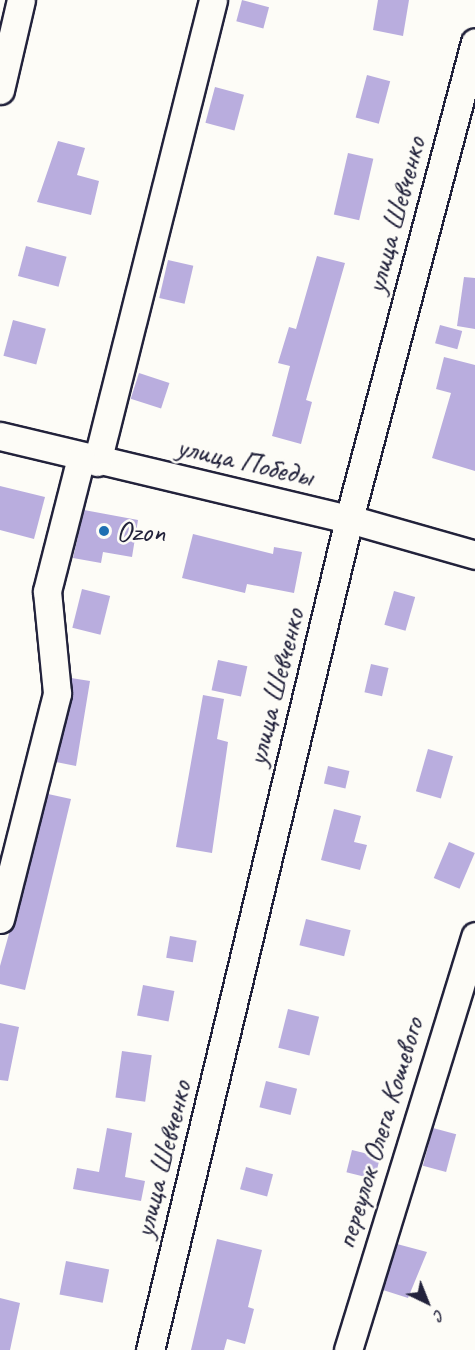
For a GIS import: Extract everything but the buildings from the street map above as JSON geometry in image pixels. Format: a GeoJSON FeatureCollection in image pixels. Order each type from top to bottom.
{"type":"FeatureCollection","features":[{"type":"Feature","properties":{"kind":"street"},"geometry":{"type":"LineString","coordinates":[[0,90],[21,0]]}},
{"type":"Feature","properties":{"kind":"street"},"geometry":{"type":"LineString","coordinates":[[0,919],[57,693],[47,591],[89,460],[213,0]]}},
{"type":"Feature","properties":{"kind":"street","name":"улица Шевченко"},"geometry":{"type":"LineString","coordinates":[[150,1350],[349,519],[475,42]]}},
{"type":"Feature","properties":{"kind":"street","name":"улица Победы"},"geometry":{"type":"LineString","coordinates":[[0,436],[89,460],[349,519],[475,555]]}},
{"type":"Feature","properties":{"kind":"street","name":"переулок Олега Кошевого"},"geometry":{"type":"LineString","coordinates":[[348,1350],[475,936]]}},
{"type":"Feature","properties":{"kind":"place","name":"Ozon"},"geometry":{"type":"Point","coordinates":[104,531]}}]}
